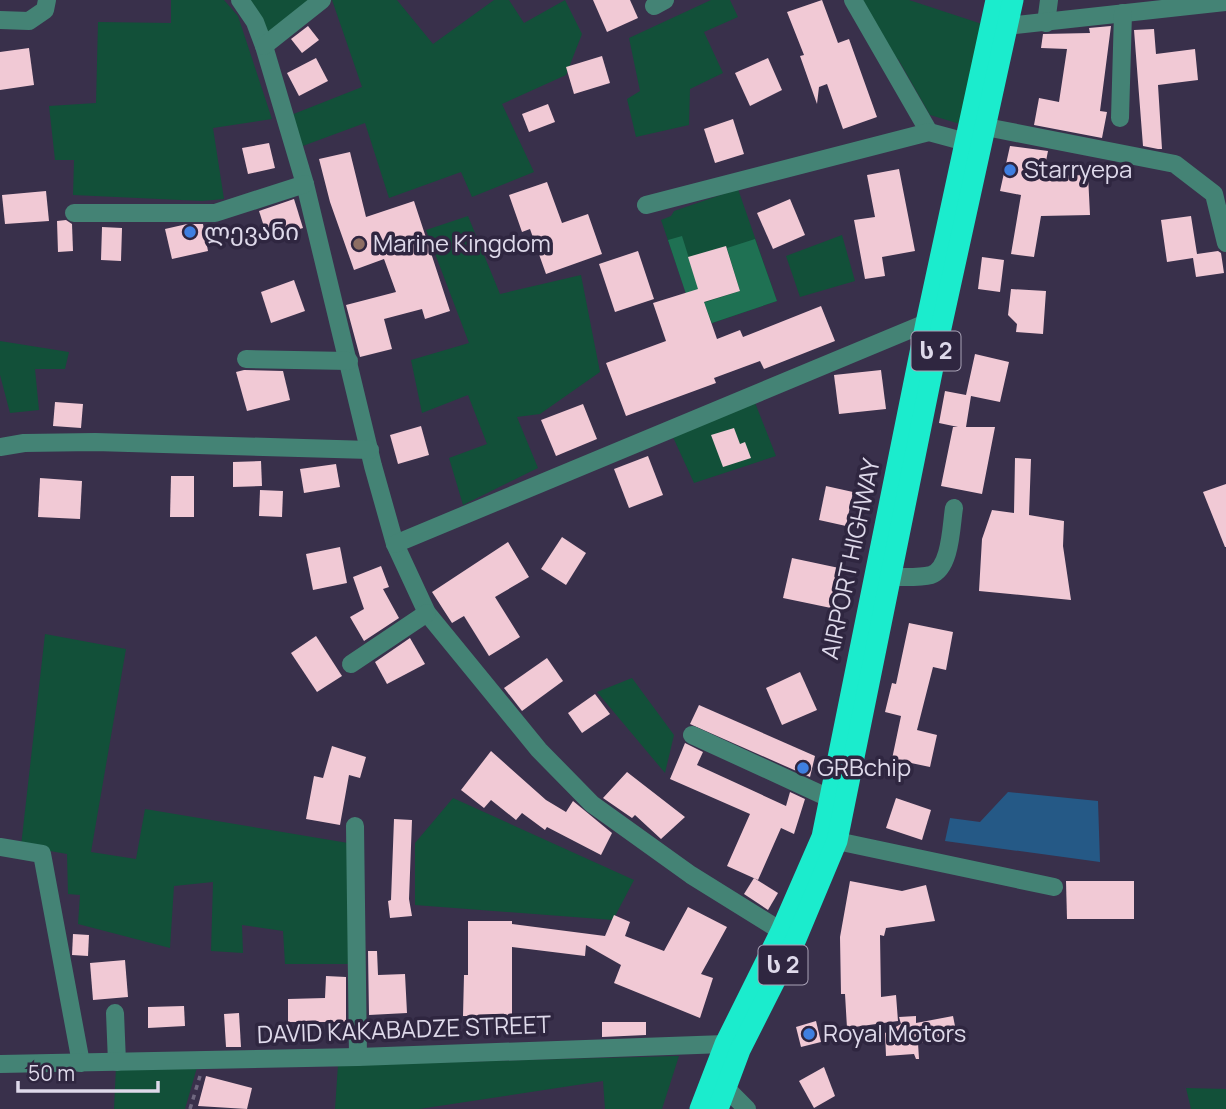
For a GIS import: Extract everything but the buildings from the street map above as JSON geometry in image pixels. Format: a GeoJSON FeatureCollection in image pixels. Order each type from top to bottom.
{"type":"FeatureCollection","features":[{"type":"Feature","properties":{"kind":"highway","name":"AIRPORT HIGHWAY"},"geometry":{"type":"LineString","coordinates":[[700,1109],[725,1044],[781,931],[822,837],[926,323],[996,0]]}},
{"type":"Feature","properties":{"kind":"highway","name":"AIRPORT HIGHWAY"},"geometry":{"type":"LineString","coordinates":[[718,1109],[725,1087],[796,939],[836,841],[941,328],[1013,0]]}},
{"type":"Feature","properties":{"kind":"street"},"geometry":{"type":"LineString","coordinates":[[0,20],[29,21],[45,10],[47,0]]}},
{"type":"Feature","properties":{"kind":"street"},"geometry":{"type":"LineString","coordinates":[[240,0],[255,22],[264,46],[305,184],[395,544],[427,613],[539,750],[592,804],[691,875],[781,931]]}},
{"type":"Feature","properties":{"kind":"street"},"geometry":{"type":"LineString","coordinates":[[264,46],[322,0]]}},
{"type":"Feature","properties":{"kind":"street"},"geometry":{"type":"LineString","coordinates":[[853,0],[929,132]]}},
{"type":"Feature","properties":{"kind":"street"},"geometry":{"type":"LineString","coordinates":[[1046,23],[1049,0]]}},
{"type":"Feature","properties":{"kind":"street"},"geometry":{"type":"LineString","coordinates":[[1007,26],[1226,2]]}},
{"type":"Feature","properties":{"kind":"street"},"geometry":{"type":"LineString","coordinates":[[1120,118],[1123,13]]}},
{"type":"Feature","properties":{"kind":"street"},"geometry":{"type":"LineString","coordinates":[[986,127],[1175,164],[1214,194],[1226,243]]}},
{"type":"Feature","properties":{"kind":"street"},"geometry":{"type":"LineString","coordinates":[[646,205],[929,132],[966,142]]}},
{"type":"Feature","properties":{"kind":"street"},"geometry":{"type":"LineString","coordinates":[[74,213],[215,213],[305,184]]}},
{"type":"Feature","properties":{"kind":"street"},"geometry":{"type":"LineString","coordinates":[[395,544],[926,323]]}},
{"type":"Feature","properties":{"kind":"street"},"geometry":{"type":"LineString","coordinates":[[246,359],[349,361]]}},
{"type":"Feature","properties":{"kind":"street"},"geometry":{"type":"LineString","coordinates":[[0,447],[24,443],[95,442],[370,450]]}},
{"type":"Feature","properties":{"kind":"street"},"geometry":{"type":"LineString","coordinates":[[892,577],[929,576],[939,571],[945,558],[954,508]]}},
{"type":"Feature","properties":{"kind":"street"},"geometry":{"type":"LineString","coordinates":[[351,664],[427,613]]}},
{"type":"Feature","properties":{"kind":"street"},"geometry":{"type":"LineString","coordinates":[[692,734],[829,798]]}},
{"type":"Feature","properties":{"kind":"street"},"geometry":{"type":"LineString","coordinates":[[355,826],[358,1057]]}},
{"type":"Feature","properties":{"kind":"street"},"geometry":{"type":"LineString","coordinates":[[836,841],[1054,887]]}},
{"type":"Feature","properties":{"kind":"street"},"geometry":{"type":"LineString","coordinates":[[0,847],[42,854],[81,1063]]}},
{"type":"Feature","properties":{"kind":"street"},"geometry":{"type":"LineString","coordinates":[[115,1013],[117,1062]]}},
{"type":"Feature","properties":{"kind":"street","name":"DAVID KAKABADZE STREET"},"geometry":{"type":"LineString","coordinates":[[0,1064],[358,1057],[725,1044]]}},
{"type":"Feature","properties":{"kind":"street"},"geometry":{"type":"LineString","coordinates":[[725,1087],[747,1109]]}},
{"type":"Feature","properties":{"kind":"path"},"geometry":{"type":"LineString","coordinates":[[190,1109],[205,1060]]}},
{"type":"Feature","properties":{"kind":"green space"},"geometry":{"type":"Polygon","coordinates":[[[171,0],[224,0],[238,16],[272,119],[213,128],[224,199],[202,201],[73,195],[74,160],[55,160],[49,106],[96,103],[98,22],[171,23],[171,0]]]}},
{"type":"Feature","properties":{"kind":"green space"},"geometry":{"type":"Polygon","coordinates":[[[247,0],[313,0],[275,33],[263,31],[247,0]]]}},
{"type":"Feature","properties":{"kind":"green space"},"geometry":{"type":"Polygon","coordinates":[[[332,0],[397,0],[433,44],[494,0],[509,0],[524,23],[565,0],[582,34],[566,75],[502,104],[534,172],[472,197],[461,172],[389,198],[365,123],[300,147],[291,115],[362,87],[332,0]]]}},
{"type":"Feature","properties":{"kind":"green space"},"geometry":{"type":"Polygon","coordinates":[[[711,0],[730,0],[738,17],[704,32],[723,73],[690,89],[689,125],[636,137],[627,99],[640,91],[629,38],[711,0]]]}},
{"type":"Feature","properties":{"kind":"green space"},"geometry":{"type":"Polygon","coordinates":[[[853,0],[909,0],[985,25],[960,124],[930,115],[898,59],[887,60],[853,0]]]}},
{"type":"Feature","properties":{"kind":"green space"},"geometry":{"type":"Polygon","coordinates":[[[738,189],[777,301],[698,328],[661,220],[671,216],[674,211],[738,189]]]}},
{"type":"Feature","properties":{"kind":"green space"},"geometry":{"type":"Polygon","coordinates":[[[468,216],[500,294],[581,275],[600,372],[540,414],[517,417],[538,468],[463,505],[449,458],[487,444],[468,395],[422,413],[411,360],[469,343],[426,230],[468,216]]]}},
{"type":"Feature","properties":{"kind":"green space"},"geometry":{"type":"Polygon","coordinates":[[[842,235],[855,281],[800,297],[786,256],[842,235]]]}},
{"type":"Feature","properties":{"kind":"green space"},"geometry":{"type":"Polygon","coordinates":[[[682,236],[703,303],[740,291],[727,248],[755,239],[777,301],[712,323],[705,305],[691,309],[668,240],[682,236]]]}},
{"type":"Feature","properties":{"kind":"green space"},"geometry":{"type":"Polygon","coordinates":[[[0,341],[69,352],[65,369],[35,369],[39,410],[10,413],[0,375],[0,341]]]}},
{"type":"Feature","properties":{"kind":"green space"},"geometry":{"type":"Polygon","coordinates":[[[754,400],[776,456],[694,483],[672,435],[754,400]]]}},
{"type":"Feature","properties":{"kind":"green space"},"geometry":{"type":"Polygon","coordinates":[[[45,634],[126,649],[91,852],[136,859],[145,809],[354,844],[351,964],[285,964],[283,931],[242,925],[243,953],[211,951],[213,882],[174,886],[170,948],[78,924],[80,895],[68,894],[67,854],[21,846],[45,634]]]}},
{"type":"Feature","properties":{"kind":"green space"},"geometry":{"type":"Polygon","coordinates":[[[632,678],[674,735],[665,773],[597,692],[632,678]]]}},
{"type":"Feature","properties":{"kind":"green space"},"geometry":{"type":"Polygon","coordinates":[[[453,798],[634,880],[613,920],[415,905],[415,843],[453,798]]]}},
{"type":"Feature","properties":{"kind":"green space"},"geometry":{"type":"Polygon","coordinates":[[[679,1056],[662,1109],[605,1109],[603,1081],[419,1109],[335,1109],[338,1065],[679,1056]]]}},
{"type":"Feature","properties":{"kind":"green space"},"geometry":{"type":"Polygon","coordinates":[[[198,1064],[185,1109],[114,1109],[116,1067],[198,1064]]]}},
{"type":"Feature","properties":{"kind":"green space"},"geometry":{"type":"Polygon","coordinates":[[[1186,1088],[1226,1089],[1226,1109],[1191,1109],[1186,1088]]]}},
{"type":"Feature","properties":{"kind":"water"},"geometry":{"type":"Polygon","coordinates":[[[1008,792],[1098,801],[1100,862],[945,841],[950,818],[980,822],[1008,792]]]}},
{"type":"Feature","properties":{"kind":"place","name":"Starryepa"},"geometry":{"type":"Point","coordinates":[1010,170]}},
{"type":"Feature","properties":{"kind":"place","name":"ლევანი"},"geometry":{"type":"Point","coordinates":[190,232]}},
{"type":"Feature","properties":{"kind":"place","name":"Marine Kingdom"},"geometry":{"type":"Point","coordinates":[359,244]}},
{"type":"Feature","properties":{"kind":"place","name":"GRBchip"},"geometry":{"type":"Point","coordinates":[803,768]}},
{"type":"Feature","properties":{"kind":"place","name":"Royal Motors"},"geometry":{"type":"Point","coordinates":[809,1034]}}]}
